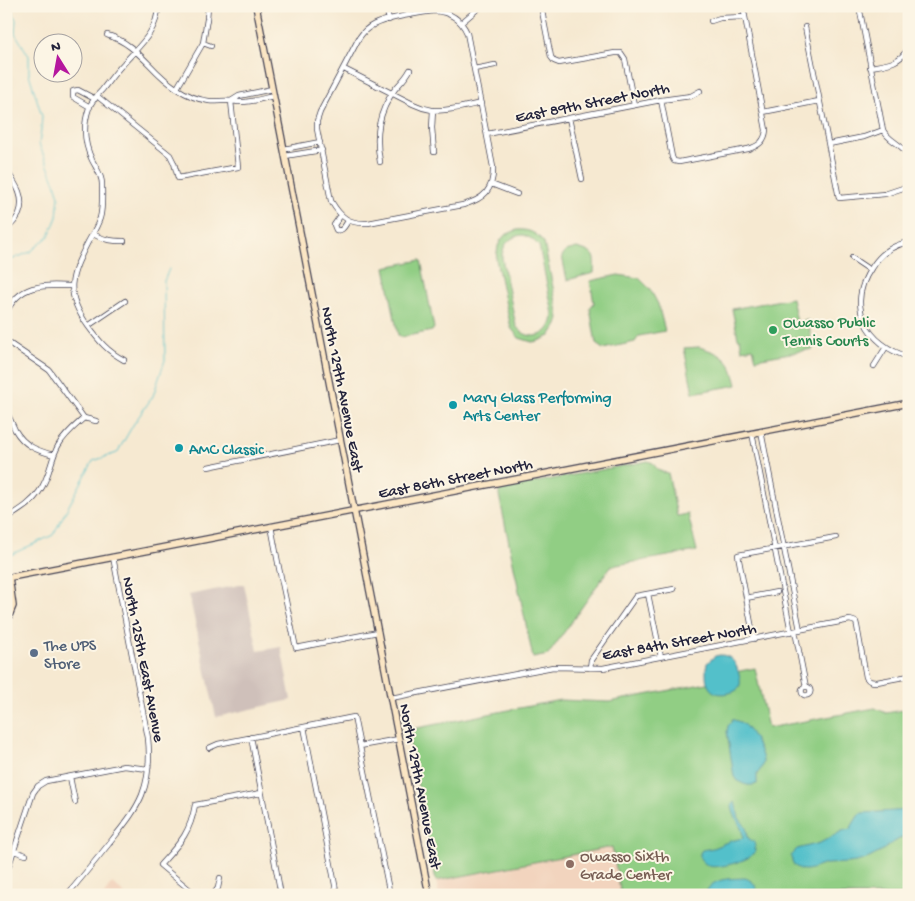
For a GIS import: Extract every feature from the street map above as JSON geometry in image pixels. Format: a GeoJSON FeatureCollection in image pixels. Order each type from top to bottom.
{"type":"FeatureCollection","features":[{"type":"Feature","properties":{"kind":"main road","name":"North 129th Avenue East"},"geometry":{"type":"LineString","coordinates":[[256,6],[430,895]]}},
{"type":"Feature","properties":{"kind":"main road","name":"East 86th Street North"},"geometry":{"type":"LineString","coordinates":[[7,578],[909,403]]}},
{"type":"Feature","properties":{"kind":"main road"},"geometry":{"type":"LineString","coordinates":[[6,623],[13,606],[7,578]]}},
{"type":"Feature","properties":{"kind":"street"},"geometry":{"type":"LineString","coordinates":[[124,360],[107,349],[88,326],[73,297],[72,286],[76,265],[93,234],[101,213],[102,183],[86,142],[85,123],[90,107],[96,97],[152,31],[156,21],[158,6]]}},
{"type":"Feature","properties":{"kind":"street"},"geometry":{"type":"LineString","coordinates":[[177,88],[203,43],[208,6]]}},
{"type":"Feature","properties":{"kind":"street"},"geometry":{"type":"LineString","coordinates":[[386,6],[388,20]]}},
{"type":"Feature","properties":{"kind":"street"},"geometry":{"type":"LineString","coordinates":[[461,23],[480,6]]}},
{"type":"Feature","properties":{"kind":"street"},"geometry":{"type":"LineString","coordinates":[[554,6],[542,7],[551,57],[554,61],[559,63],[621,53],[634,105]]}},
{"type":"Feature","properties":{"kind":"street"},"geometry":{"type":"LineString","coordinates":[[661,100],[674,161],[679,162],[754,148],[761,143],[765,137],[766,130],[743,6]]}},
{"type":"Feature","properties":{"kind":"street"},"geometry":{"type":"LineString","coordinates":[[859,6],[883,130],[888,137],[906,151],[909,158]]}},
{"type":"Feature","properties":{"kind":"street"},"geometry":{"type":"LineString","coordinates":[[434,11],[451,15],[461,23],[469,41],[493,167],[493,176],[487,192],[475,202],[368,223],[355,223],[345,218],[336,210],[332,201],[317,121],[364,30],[373,24],[388,20],[434,11]]}},
{"type":"Feature","properties":{"kind":"street"},"geometry":{"type":"LineString","coordinates":[[711,21],[720,18],[745,17]]}},
{"type":"Feature","properties":{"kind":"street"},"geometry":{"type":"LineString","coordinates":[[805,27],[839,198],[885,194],[909,186]]}},
{"type":"Feature","properties":{"kind":"street"},"geometry":{"type":"LineString","coordinates":[[107,35],[124,41],[177,88],[195,98],[208,101],[241,103],[273,96]]}},
{"type":"Feature","properties":{"kind":"street"},"geometry":{"type":"LineString","coordinates":[[203,43],[211,46]]}},
{"type":"Feature","properties":{"kind":"street"},"geometry":{"type":"LineString","coordinates":[[870,68],[893,63],[900,59],[909,48]]}},
{"type":"Feature","properties":{"kind":"street"},"geometry":{"type":"LineString","coordinates":[[474,69],[495,65]]}},
{"type":"Feature","properties":{"kind":"street"},"geometry":{"type":"LineString","coordinates":[[344,69],[413,104],[433,110],[481,103]]}},
{"type":"Feature","properties":{"kind":"street"},"geometry":{"type":"LineString","coordinates":[[380,162],[377,134],[380,121],[392,94],[410,70]]}},
{"type":"Feature","properties":{"kind":"street"},"geometry":{"type":"LineString","coordinates":[[90,107],[73,97],[73,91],[76,89],[96,97],[170,155],[178,178],[238,167],[231,101]]}},
{"type":"Feature","properties":{"kind":"street"},"geometry":{"type":"LineString","coordinates":[[231,101],[239,96],[272,89]]}},
{"type":"Feature","properties":{"kind":"street","name":"East 89th Street North"},"geometry":{"type":"LineString","coordinates":[[487,134],[634,105],[691,96],[700,91]]}},
{"type":"Feature","properties":{"kind":"street"},"geometry":{"type":"LineString","coordinates":[[763,112],[819,101]]}},
{"type":"Feature","properties":{"kind":"street"},"geometry":{"type":"LineString","coordinates":[[433,110],[434,152]]}},
{"type":"Feature","properties":{"kind":"street"},"geometry":{"type":"LineString","coordinates":[[569,118],[582,179]]}},
{"type":"Feature","properties":{"kind":"street"},"geometry":{"type":"LineString","coordinates":[[829,144],[864,137],[883,130]]}},
{"type":"Feature","properties":{"kind":"street"},"geometry":{"type":"LineString","coordinates":[[284,150],[320,142]]}},
{"type":"Feature","properties":{"kind":"street"},"geometry":{"type":"LineString","coordinates":[[285,156],[322,150]]}},
{"type":"Feature","properties":{"kind":"street"},"geometry":{"type":"LineString","coordinates":[[6,170],[19,190],[21,204],[18,217],[13,224],[6,228]]}},
{"type":"Feature","properties":{"kind":"street"},"geometry":{"type":"LineString","coordinates":[[491,184],[517,194]]}},
{"type":"Feature","properties":{"kind":"street"},"geometry":{"type":"LineString","coordinates":[[93,234],[105,240],[124,241]]}},
{"type":"Feature","properties":{"kind":"street"},"geometry":{"type":"LineString","coordinates":[[909,242],[887,250],[877,259],[864,280],[860,291],[861,312],[871,333],[886,347],[898,354],[909,357]]}},
{"type":"Feature","properties":{"kind":"street"},"geometry":{"type":"LineString","coordinates":[[852,258],[870,270]]}},
{"type":"Feature","properties":{"kind":"street"},"geometry":{"type":"LineString","coordinates":[[6,313],[17,298],[27,290],[45,285],[72,286]]}},
{"type":"Feature","properties":{"kind":"street"},"geometry":{"type":"LineString","coordinates":[[88,326],[125,301]]}},
{"type":"Feature","properties":{"kind":"street"},"geometry":{"type":"LineString","coordinates":[[6,341],[48,370],[84,418],[96,421]]}},
{"type":"Feature","properties":{"kind":"street"},"geometry":{"type":"LineString","coordinates":[[874,366],[886,347]]}},
{"type":"Feature","properties":{"kind":"street"},"geometry":{"type":"LineString","coordinates":[[6,412],[16,430],[31,448],[54,455]]}},
{"type":"Feature","properties":{"kind":"street"},"geometry":{"type":"LineString","coordinates":[[6,519],[28,504],[38,493],[49,475],[57,447],[65,436],[84,418]]}},
{"type":"Feature","properties":{"kind":"street"},"geometry":{"type":"LineString","coordinates":[[761,431],[784,547],[795,631]]}},
{"type":"Feature","properties":{"kind":"street"},"geometry":{"type":"LineString","coordinates":[[752,433],[775,549],[795,631],[806,687]]}},
{"type":"Feature","properties":{"kind":"street"},"geometry":{"type":"LineString","coordinates":[[208,467],[340,440]]}},
{"type":"Feature","properties":{"kind":"street"},"geometry":{"type":"LineString","coordinates":[[271,526],[296,648],[378,632]]}},
{"type":"Feature","properties":{"kind":"street"},"geometry":{"type":"LineString","coordinates":[[754,639],[738,555],[836,537]]}},
{"type":"Feature","properties":{"kind":"street","name":"North 125th East Avenue"},"geometry":{"type":"LineString","coordinates":[[68,895],[127,821],[138,804],[147,779],[150,750],[113,557]]}},
{"type":"Feature","properties":{"kind":"street"},"geometry":{"type":"LineString","coordinates":[[590,668],[591,660],[636,596],[674,589]]}},
{"type":"Feature","properties":{"kind":"street"},"geometry":{"type":"LineString","coordinates":[[746,598],[777,592]]}},
{"type":"Feature","properties":{"kind":"street"},"geometry":{"type":"LineString","coordinates":[[648,594],[660,657]]}},
{"type":"Feature","properties":{"kind":"street","name":"East 84th Street North"},"geometry":{"type":"LineString","coordinates":[[391,698],[553,667],[603,668],[850,620],[856,622],[858,626],[868,680],[877,682],[909,676]]}},
{"type":"Feature","properties":{"kind":"street"},"geometry":{"type":"LineString","coordinates":[[208,748],[218,744],[354,717],[390,895]]}},
{"type":"Feature","properties":{"kind":"street"},"geometry":{"type":"LineString","coordinates":[[304,727],[337,895]]}},
{"type":"Feature","properties":{"kind":"street"},"geometry":{"type":"LineString","coordinates":[[251,738],[281,895]]}},
{"type":"Feature","properties":{"kind":"street"},"geometry":{"type":"LineString","coordinates":[[360,746],[399,739]]}},
{"type":"Feature","properties":{"kind":"street"},"geometry":{"type":"LineString","coordinates":[[6,874],[33,793],[38,786],[46,781],[124,766],[148,769]]}},
{"type":"Feature","properties":{"kind":"street"},"geometry":{"type":"LineString","coordinates":[[70,776],[75,802]]}},
{"type":"Feature","properties":{"kind":"street"},"geometry":{"type":"LineString","coordinates":[[196,895],[160,865],[186,834],[193,818],[195,805],[261,792]]}},
{"type":"Feature","properties":{"kind":"street"},"geometry":{"type":"LineString","coordinates":[[14,851],[26,855]]}},
{"type":"Feature","properties":{"kind":"street"},"geometry":{"type":"LineString","coordinates":[[213,895],[218,888],[220,878]]}},
{"type":"Feature","properties":{"kind":"shaded area"},"geometry":{"type":"Polygon","coordinates":[[[244,584],[258,651],[281,647],[291,700],[216,717],[189,595],[244,584]]]}},
{"type":"Feature","properties":{"kind":"shaded area","name":"Owasso Sixth Grade Center"},"geometry":{"type":"Polygon","coordinates":[[[612,846],[621,895],[439,895],[436,881],[612,846]]]}},
{"type":"Feature","properties":{"kind":"shaded area"},"geometry":{"type":"Polygon","coordinates":[[[112,883],[126,895],[103,895],[112,883]]]}},
{"type":"Feature","properties":{"kind":"green space"},"geometry":{"type":"Polygon","coordinates":[[[517,230],[525,230],[536,234],[544,243],[559,319],[550,336],[538,341],[532,342],[519,338],[511,328],[496,259],[498,246],[505,235],[517,230]],[[523,235],[514,237],[505,245],[502,258],[516,326],[521,332],[533,336],[545,332],[549,328],[553,314],[539,246],[532,239],[523,235]]]}},
{"type":"Feature","properties":{"kind":"green space"},"geometry":{"type":"Polygon","coordinates":[[[577,248],[591,253],[594,258],[594,273],[567,280],[562,256],[566,251],[577,248]]]}},
{"type":"Feature","properties":{"kind":"green space"},"geometry":{"type":"Polygon","coordinates":[[[421,260],[434,328],[432,331],[402,337],[398,335],[385,267],[421,260]]]}},
{"type":"Feature","properties":{"kind":"green space"},"geometry":{"type":"Polygon","coordinates":[[[618,275],[639,278],[650,289],[658,304],[665,331],[639,336],[635,342],[603,349],[596,344],[590,308],[594,303],[590,281],[618,275]]]}},
{"type":"Feature","properties":{"kind":"green space","name":"Owasso Public Tennis Courts"},"geometry":{"type":"Polygon","coordinates":[[[792,298],[797,322],[808,320],[813,349],[756,359],[753,348],[742,350],[732,309],[792,298]]]}},
{"type":"Feature","properties":{"kind":"green space"},"geometry":{"type":"Polygon","coordinates":[[[699,347],[720,355],[729,363],[737,385],[693,393],[684,348],[699,347]]]}},
{"type":"Feature","properties":{"kind":"green space"},"geometry":{"type":"Polygon","coordinates":[[[648,461],[653,463],[659,470],[668,473],[677,516],[688,514],[697,551],[611,566],[548,655],[533,658],[499,489],[648,461]]]}},
{"type":"Feature","properties":{"kind":"green space"},"geometry":{"type":"Polygon","coordinates":[[[755,668],[768,728],[875,708],[886,713],[909,709],[909,895],[621,895],[612,847],[436,881],[407,730],[560,700],[609,702],[707,683],[740,671],[755,668]]]}},
{"type":"Feature","properties":{"kind":"water"},"geometry":{"type":"Polygon","coordinates":[[[720,655],[731,658],[737,668],[740,685],[733,692],[716,693],[707,681],[707,663],[715,656],[720,655]]]}},
{"type":"Feature","properties":{"kind":"water"},"geometry":{"type":"Polygon","coordinates":[[[732,719],[746,727],[756,742],[763,759],[761,769],[757,774],[757,784],[744,784],[734,777],[727,732],[732,719]]]}},
{"type":"Feature","properties":{"kind":"water"},"geometry":{"type":"Polygon","coordinates":[[[735,802],[739,818],[746,827],[748,838],[754,842],[755,852],[746,859],[733,864],[709,866],[700,858],[702,850],[743,838],[743,833],[732,809],[732,804],[735,802]]]}},
{"type":"Feature","properties":{"kind":"water"},"geometry":{"type":"Polygon","coordinates":[[[909,810],[909,835],[898,839],[869,858],[854,862],[827,864],[805,870],[796,867],[793,862],[791,855],[797,849],[820,843],[842,831],[850,829],[862,813],[909,810]]]}},
{"type":"Feature","properties":{"kind":"water"},"geometry":{"type":"Polygon","coordinates":[[[745,878],[754,884],[758,895],[708,895],[707,890],[719,881],[745,878]]]}},
{"type":"Feature","properties":{"kind":"waterway"},"geometry":{"type":"LineString","coordinates":[[6,262],[30,252],[49,236],[57,217],[59,196],[39,144],[42,116],[29,74],[29,56],[15,33],[16,20],[11,6]]}},
{"type":"Feature","properties":{"kind":"waterway"},"geometry":{"type":"LineString","coordinates":[[6,557],[53,535],[93,461],[117,453],[153,396],[165,360],[164,281],[169,269]]}},
{"type":"Feature","properties":{"kind":"place","name":"Owasso Public Tennis Courts"},"geometry":{"type":"Point","coordinates":[773,330]}},
{"type":"Feature","properties":{"kind":"place","name":"Mary Glass Performing Arts Center"},"geometry":{"type":"Point","coordinates":[453,405]}},
{"type":"Feature","properties":{"kind":"place","name":"AMC Classic"},"geometry":{"type":"Point","coordinates":[179,448]}},
{"type":"Feature","properties":{"kind":"place","name":"The UPS Store"},"geometry":{"type":"Point","coordinates":[34,653]}},
{"type":"Feature","properties":{"kind":"place","name":"Owasso Sixth Grade Center"},"geometry":{"type":"Point","coordinates":[570,864]}}]}
